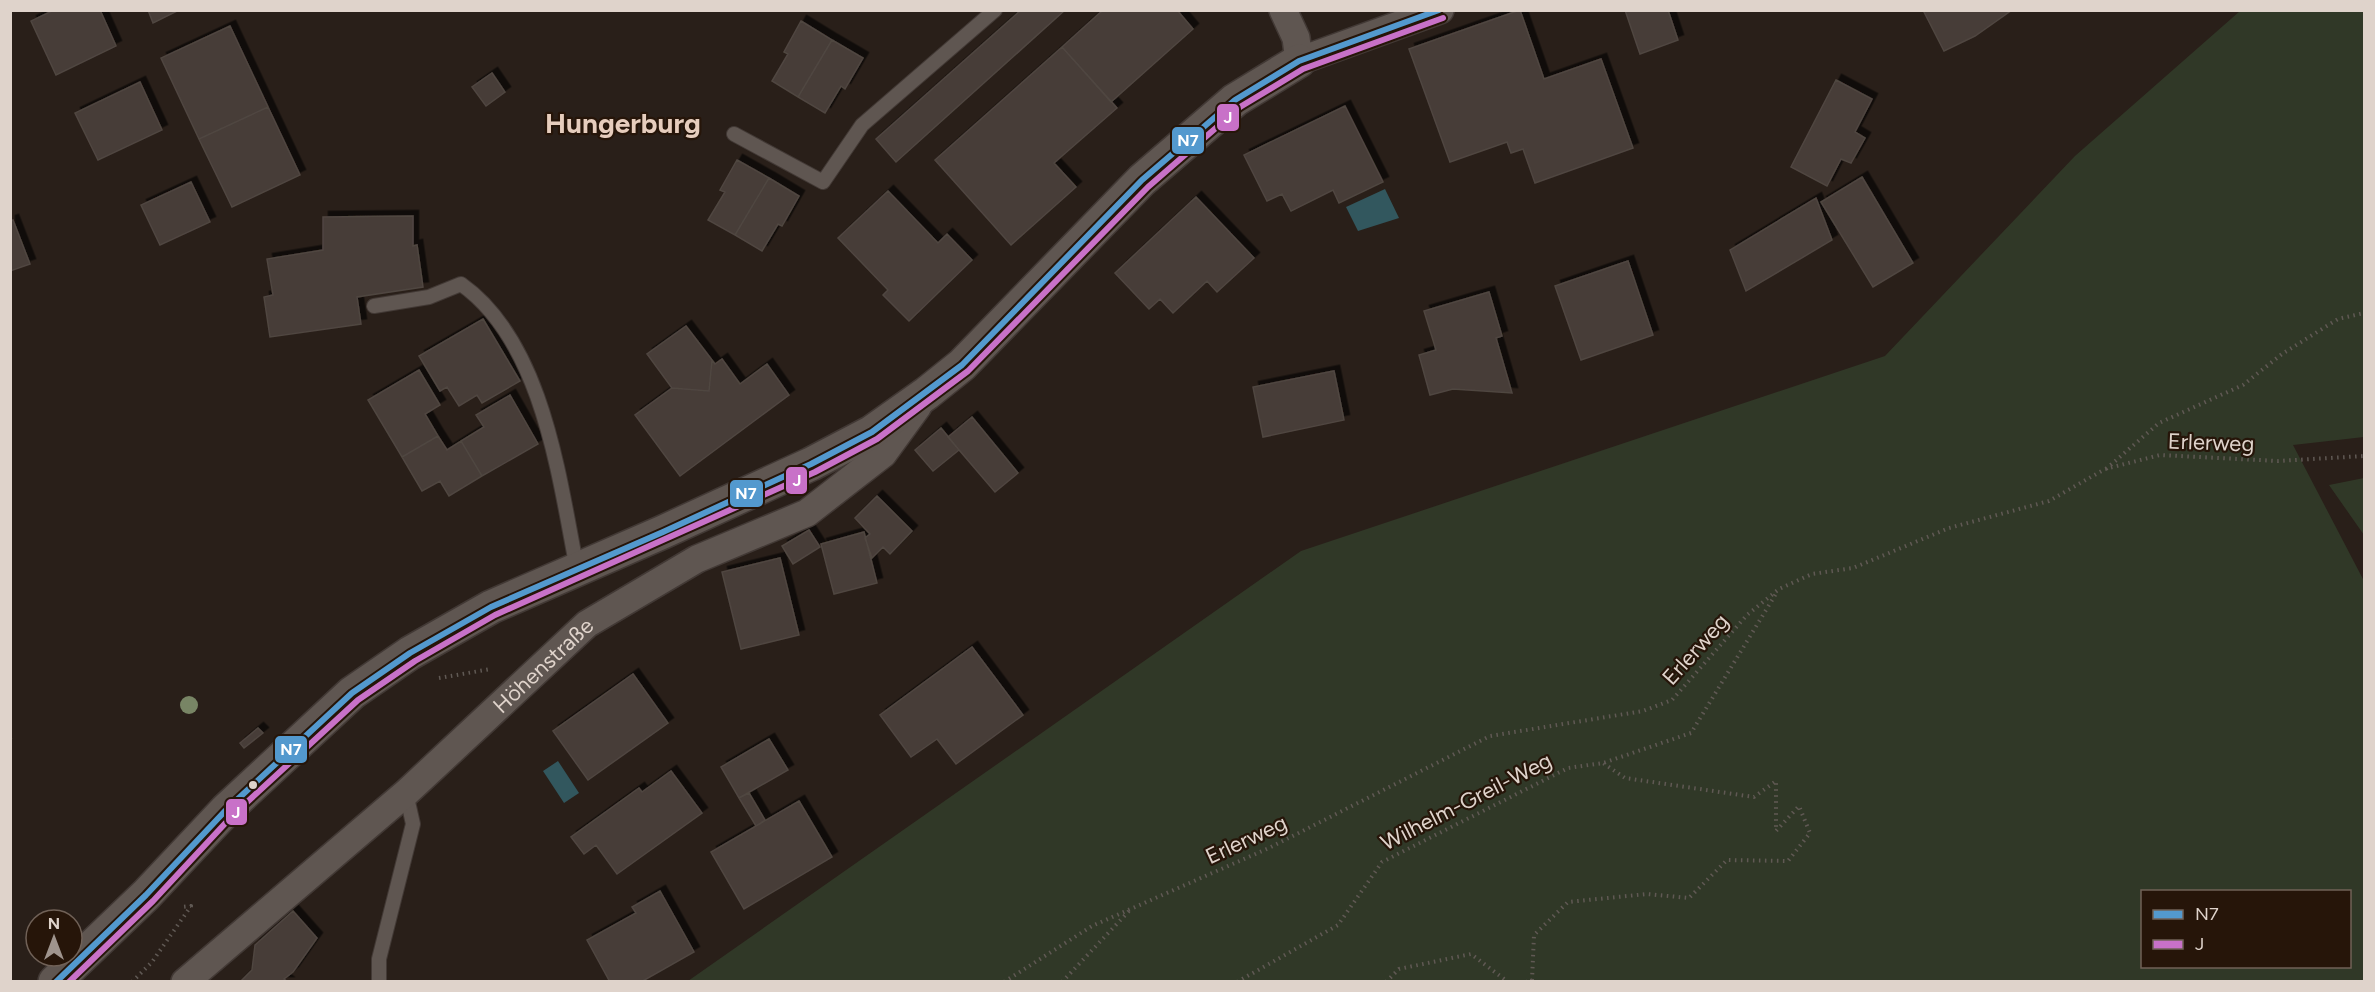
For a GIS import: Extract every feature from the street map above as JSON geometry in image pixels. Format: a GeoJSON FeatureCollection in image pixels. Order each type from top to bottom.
{"type":"FeatureCollection","features":[{"type":"Feature","properties":{"kind":"street"},"geometry":{"type":"LineString","coordinates":[[1283,10],[1296,38],[1299,61]]}},
{"type":"Feature","properties":{"kind":"street","name":"Höhenstraße"},"geometry":{"type":"LineString","coordinates":[[55,981],[146,895],[226,810],[352,693],[449,629],[491,607],[663,532],[818,460],[872,432],[927,393],[986,341],[1142,180],[1234,100],[1299,61],[1440,10]]}},
{"type":"Feature","properties":{"kind":"street","name":"Höhenstraße"},"geometry":{"type":"LineString","coordinates":[[185,981],[406,793],[587,624],[697,559],[807,513],[883,454],[927,393]]}},
{"type":"Feature","properties":{"kind":"lane"},"geometry":{"type":"LineString","coordinates":[[734,134],[823,182],[862,125],[996,10]]}},
{"type":"Feature","properties":{"kind":"lane"},"geometry":{"type":"LineString","coordinates":[[374,306],[429,297],[461,284],[478,297],[520,356],[540,404],[560,478],[577,569]]}},
{"type":"Feature","properties":{"kind":"lane"},"geometry":{"type":"LineString","coordinates":[[379,981],[379,959],[413,824],[406,793]]}},
{"type":"Feature","properties":{"kind":"path"},"geometry":{"type":"LineString","coordinates":[[2105,469],[2159,423],[2243,385],[2282,354],[2338,319],[2364,313]]}},
{"type":"Feature","properties":{"kind":"path","name":"Erlerweg"},"geometry":{"type":"LineString","coordinates":[[1004,981],[1092,926],[1269,848],[1490,736],[1643,711],[1672,700],[1747,615],[1779,589],[1812,574],[1853,568],[1949,528],[2049,501],[2105,469],[2160,455],[2278,461],[2364,456]]}},
{"type":"Feature","properties":{"kind":"path","name":"Wilhelm-Greil-Weg"},"geometry":{"type":"LineString","coordinates":[[1237,981],[1338,925],[1382,862],[1568,768],[1603,763],[1691,733],[1779,589]]}},
{"type":"Feature","properties":{"kind":"path"},"geometry":{"type":"LineString","coordinates":[[434,679],[492,668]]}},
{"type":"Feature","properties":{"kind":"path"},"geometry":{"type":"LineString","coordinates":[[1526,981],[1532,980],[1534,935],[1568,902],[1647,894],[1689,898],[1727,860],[1788,861],[1810,833],[1799,806],[1776,831],[1776,781],[1754,797],[1625,778],[1603,763]]}},
{"type":"Feature","properties":{"kind":"path"},"geometry":{"type":"LineString","coordinates":[[132,981],[152,962],[191,906],[162,907],[146,895]]}},
{"type":"Feature","properties":{"kind":"path"},"geometry":{"type":"LineString","coordinates":[[1062,981],[1133,907]]}},
{"type":"Feature","properties":{"kind":"path"},"geometry":{"type":"LineString","coordinates":[[1386,981],[1399,969],[1471,954],[1508,981]]}},
{"type":"Feature","properties":{"kind":"green space"},"geometry":{"type":"Polygon","coordinates":[[[2240,11],[2364,11],[2364,437],[2293,445],[2364,581],[2364,981],[688,981],[1301,551],[1885,356],[2075,156],[2240,11]]]}},
{"type":"Feature","properties":{"kind":"green space"},"geometry":{"type":"Polygon","coordinates":[[[2364,478],[2364,535],[2329,485],[2364,478]]]}},
{"type":"Feature","properties":{"kind":"water"},"geometry":{"type":"Polygon","coordinates":[[[1385,189],[1399,218],[1358,231],[1346,207],[1385,189]]]}},
{"type":"Feature","properties":{"kind":"water"},"geometry":{"type":"Polygon","coordinates":[[[558,761],[579,793],[564,803],[543,771],[558,761]]]}},
{"type":"Feature","properties":{"kind":"building"},"geometry":{"type":"Polygon","coordinates":[[[54,10],[100,10],[116,46],[56,75],[31,21],[54,10]]]}},
{"type":"Feature","properties":{"kind":"building"},"geometry":{"type":"Polygon","coordinates":[[[148,10],[179,10],[153,23],[148,10]]]}},
{"type":"Feature","properties":{"kind":"building"},"geometry":{"type":"Polygon","coordinates":[[[1021,10],[1065,10],[896,162],[876,139],[1021,10]]]}},
{"type":"Feature","properties":{"kind":"building"},"geometry":{"type":"Polygon","coordinates":[[[1103,10],[1177,10],[1193,29],[1111,102],[1062,47],[1103,10]]]}},
{"type":"Feature","properties":{"kind":"building"},"geometry":{"type":"Polygon","coordinates":[[[1520,10],[1544,79],[1601,59],[1633,148],[1535,183],[1523,149],[1511,153],[1507,142],[1450,162],[1409,49],[1520,10]]]}},
{"type":"Feature","properties":{"kind":"building"},"geometry":{"type":"Polygon","coordinates":[[[1625,10],[1668,10],[1678,40],[1640,54],[1625,10]]]}},
{"type":"Feature","properties":{"kind":"building"},"geometry":{"type":"Polygon","coordinates":[[[1923,10],[2012,10],[1975,36],[1944,51],[1923,10]]]}},
{"type":"Feature","properties":{"kind":"building"},"geometry":{"type":"Polygon","coordinates":[[[801,21],[832,40],[798,97],[772,81],[788,54],[784,52],[801,21]]]}},
{"type":"Feature","properties":{"kind":"building"},"geometry":{"type":"Polygon","coordinates":[[[230,26],[268,107],[199,139],[161,58],[230,26]]]}},
{"type":"Feature","properties":{"kind":"building"},"geometry":{"type":"Polygon","coordinates":[[[832,40],[863,58],[845,89],[841,86],[825,113],[798,97],[832,40]]]}},
{"type":"Feature","properties":{"kind":"building"},"geometry":{"type":"Polygon","coordinates":[[[1062,47],[1117,108],[1054,163],[1076,187],[1011,245],[935,160],[1062,47]]]}},
{"type":"Feature","properties":{"kind":"building"},"geometry":{"type":"Polygon","coordinates":[[[492,73],[505,92],[486,106],[472,87],[492,73]]]}},
{"type":"Feature","properties":{"kind":"building"},"geometry":{"type":"Polygon","coordinates":[[[1836,80],[1872,99],[1855,132],[1865,138],[1851,163],[1841,159],[1827,186],[1791,167],[1836,80]]]}},
{"type":"Feature","properties":{"kind":"building"},"geometry":{"type":"Polygon","coordinates":[[[140,82],[162,130],[98,160],[75,113],[140,82]]]}},
{"type":"Feature","properties":{"kind":"building"},"geometry":{"type":"Polygon","coordinates":[[[1345,106],[1383,182],[1339,203],[1333,190],[1291,211],[1282,194],[1267,201],[1244,155],[1345,106]]]}},
{"type":"Feature","properties":{"kind":"building"},"geometry":{"type":"Polygon","coordinates":[[[268,107],[300,175],[232,207],[199,139],[268,107]]]}},
{"type":"Feature","properties":{"kind":"building"},"geometry":{"type":"Polygon","coordinates":[[[737,160],[769,178],[735,235],[708,220],[725,192],[720,190],[737,160]]]}},
{"type":"Feature","properties":{"kind":"building"},"geometry":{"type":"Polygon","coordinates":[[[1862,177],[1913,263],[1873,287],[1821,202],[1862,177]]]}},
{"type":"Feature","properties":{"kind":"building"},"geometry":{"type":"Polygon","coordinates":[[[769,178],[799,196],[782,226],[778,224],[762,251],[735,235],[769,178]]]}},
{"type":"Feature","properties":{"kind":"building"},"geometry":{"type":"Polygon","coordinates":[[[191,182],[210,222],[160,245],[141,205],[191,182]]]}},
{"type":"Feature","properties":{"kind":"building"},"geometry":{"type":"Polygon","coordinates":[[[888,191],[938,243],[947,234],[972,260],[909,321],[883,295],[888,290],[838,238],[888,191]]]}},
{"type":"Feature","properties":{"kind":"building"},"geometry":{"type":"Polygon","coordinates":[[[1196,197],[1254,258],[1217,292],[1207,281],[1173,313],[1160,299],[1149,309],[1115,273],[1196,197]]]}},
{"type":"Feature","properties":{"kind":"building"},"geometry":{"type":"Polygon","coordinates":[[[1816,198],[1832,240],[1746,291],[1730,250],[1816,198]]]}},
{"type":"Feature","properties":{"kind":"building"},"geometry":{"type":"Polygon","coordinates":[[[413,216],[413,246],[417,245],[423,287],[357,297],[361,324],[270,337],[264,297],[273,295],[267,259],[323,250],[323,217],[413,216]]]}},
{"type":"Feature","properties":{"kind":"building"},"geometry":{"type":"Polygon","coordinates":[[[13,220],[30,264],[10,271],[10,221],[13,220]]]}},
{"type":"Feature","properties":{"kind":"building"},"geometry":{"type":"Polygon","coordinates":[[[1628,261],[1653,335],[1581,360],[1555,286],[1628,261]]]}},
{"type":"Feature","properties":{"kind":"building"},"geometry":{"type":"Polygon","coordinates":[[[1489,292],[1502,336],[1496,338],[1512,393],[1453,389],[1430,395],[1419,355],[1436,350],[1424,311],[1489,292]]]}},
{"type":"Feature","properties":{"kind":"building"},"geometry":{"type":"Polygon","coordinates":[[[483,319],[520,381],[482,403],[477,395],[459,406],[447,387],[440,391],[419,356],[483,319]]]}},
{"type":"Feature","properties":{"kind":"building"},"geometry":{"type":"Polygon","coordinates":[[[686,326],[712,360],[709,391],[672,388],[647,354],[686,326]]]}},
{"type":"Feature","properties":{"kind":"building"},"geometry":{"type":"Polygon","coordinates":[[[722,359],[740,384],[767,364],[789,395],[680,476],[635,415],[672,388],[709,391],[712,360],[715,364],[722,359]]]}},
{"type":"Feature","properties":{"kind":"building"},"geometry":{"type":"Polygon","coordinates":[[[419,370],[440,405],[425,414],[438,436],[402,457],[368,400],[419,370]]]}},
{"type":"Feature","properties":{"kind":"building"},"geometry":{"type":"Polygon","coordinates":[[[1334,371],[1344,420],[1263,437],[1253,387],[1334,371]]]}},
{"type":"Feature","properties":{"kind":"building"},"geometry":{"type":"Polygon","coordinates":[[[510,395],[538,444],[482,476],[461,441],[484,427],[476,415],[510,395]]]}},
{"type":"Feature","properties":{"kind":"building"},"geometry":{"type":"Polygon","coordinates":[[[972,417],[1018,473],[995,492],[948,437],[972,417]]]}},
{"type":"Feature","properties":{"kind":"building"},"geometry":{"type":"Polygon","coordinates":[[[941,428],[959,450],[933,471],[915,450],[941,428]]]}},
{"type":"Feature","properties":{"kind":"building"},"geometry":{"type":"Polygon","coordinates":[[[438,436],[447,450],[461,441],[482,476],[449,496],[440,481],[422,491],[402,457],[438,436]]]}},
{"type":"Feature","properties":{"kind":"building"},"geometry":{"type":"Polygon","coordinates":[[[877,496],[912,531],[890,554],[883,547],[872,558],[865,538],[870,534],[855,518],[877,496]]]}},
{"type":"Feature","properties":{"kind":"building"},"geometry":{"type":"Polygon","coordinates":[[[809,530],[820,547],[793,564],[782,546],[809,530]]]}},
{"type":"Feature","properties":{"kind":"building"},"geometry":{"type":"Polygon","coordinates":[[[864,532],[877,583],[834,594],[821,544],[864,532]]]}},
{"type":"Feature","properties":{"kind":"building"},"geometry":{"type":"Polygon","coordinates":[[[780,558],[799,635],[741,649],[722,572],[780,558]]]}},
{"type":"Feature","properties":{"kind":"building"},"geometry":{"type":"Polygon","coordinates":[[[972,647],[1023,715],[956,764],[937,739],[911,757],[880,715],[972,647]]]}},
{"type":"Feature","properties":{"kind":"building"},"geometry":{"type":"Polygon","coordinates":[[[633,674],[668,723],[588,780],[553,731],[633,674]]]}},
{"type":"Feature","properties":{"kind":"building"},"geometry":{"type":"Polygon","coordinates":[[[258,728],[263,733],[244,748],[240,743],[258,728]]]}},
{"type":"Feature","properties":{"kind":"building"},"geometry":{"type":"Polygon","coordinates":[[[769,739],[788,770],[739,798],[721,767],[769,739]]]}},
{"type":"Feature","properties":{"kind":"building"},"geometry":{"type":"Polygon","coordinates":[[[671,771],[702,813],[617,874],[596,845],[584,854],[571,837],[639,788],[642,792],[671,771]]]}},
{"type":"Feature","properties":{"kind":"building"},"geometry":{"type":"Polygon","coordinates":[[[749,793],[765,820],[756,826],[739,798],[749,793]]]}},
{"type":"Feature","properties":{"kind":"building"},"geometry":{"type":"Polygon","coordinates":[[[799,801],[832,857],[744,909],[711,852],[799,801]]]}},
{"type":"Feature","properties":{"kind":"building"},"geometry":{"type":"Polygon","coordinates":[[[660,891],[694,952],[641,982],[610,982],[587,940],[636,913],[632,907],[660,891]]]}},
{"type":"Feature","properties":{"kind":"building"},"geometry":{"type":"Polygon","coordinates":[[[293,911],[317,938],[293,972],[284,979],[288,982],[240,982],[252,970],[255,945],[293,911]]]}},
{"type":"Feature","properties":{"kind":"transit line","name":"N7"},"geometry":{"type":"LineString","coordinates":[[56,982],[146,895],[226,810],[352,693],[410,653],[491,607],[663,532],[811,464],[872,432],[962,365],[1142,180],[1235,100],[1299,61],[1439,10]]}},
{"type":"Feature","properties":{"kind":"transit line","name":"J"},"geometry":{"type":"LineString","coordinates":[[69,982],[153,901],[232,816],[358,700],[415,661],[495,615],[815,472],[877,439],[968,371],[1148,187],[1240,107],[1303,69],[1443,18]]}},
{"type":"Feature","properties":{"kind":"district","name":"Hungerburg"},"geometry":{"type":"Point","coordinates":[623,123]}}]}
